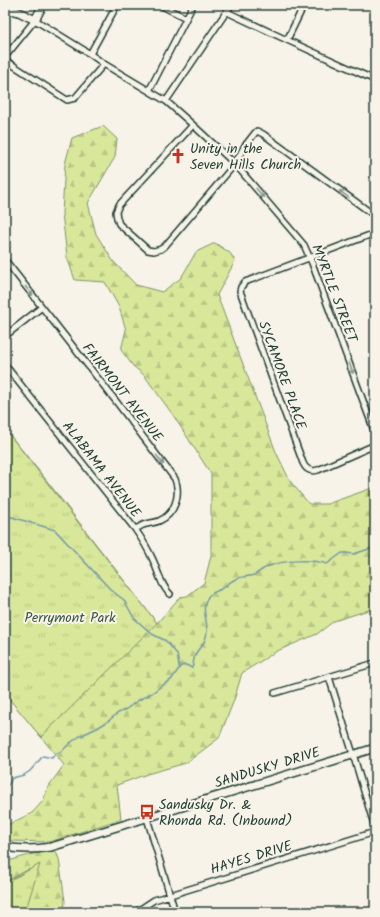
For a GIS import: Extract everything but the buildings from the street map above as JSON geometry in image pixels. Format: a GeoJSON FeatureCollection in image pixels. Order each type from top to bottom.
{"type":"FeatureCollection","features":[{"type":"Feature","properties":{"kind":"street"},"geometry":{"type":"LineString","coordinates":[[43,5],[35,20],[5,59],[67,100],[75,98],[104,64]]}},
{"type":"Feature","properties":{"kind":"street"},"geometry":{"type":"LineString","coordinates":[[90,54],[117,5]]}},
{"type":"Feature","properties":{"kind":"street"},"geometry":{"type":"LineString","coordinates":[[160,5],[186,18]]}},
{"type":"Feature","properties":{"kind":"street"},"geometry":{"type":"LineString","coordinates":[[149,91],[193,5]]}},
{"type":"Feature","properties":{"kind":"street"},"geometry":{"type":"LineString","coordinates":[[166,101],[231,5]]}},
{"type":"Feature","properties":{"kind":"street"},"geometry":{"type":"LineString","coordinates":[[287,40],[304,5]]}},
{"type":"Feature","properties":{"kind":"street"},"geometry":{"type":"LineString","coordinates":[[5,8],[19,12],[35,20]]}},
{"type":"Feature","properties":{"kind":"street"},"geometry":{"type":"LineString","coordinates":[[227,12],[375,80]]}},
{"type":"Feature","properties":{"kind":"street","name":"MYRTLE STREET"},"geometry":{"type":"LineString","coordinates":[[35,20],[166,101],[234,164],[304,245],[375,433]]}},
{"type":"Feature","properties":{"kind":"street"},"geometry":{"type":"LineString","coordinates":[[193,125],[119,205],[116,212],[119,224],[148,250],[161,250],[165,246],[234,164],[244,147],[255,132],[258,131],[371,213],[375,218]]}},
{"type":"Feature","properties":{"kind":"street"},"geometry":{"type":"LineString","coordinates":[[310,258],[375,233]]}},
{"type":"Feature","properties":{"kind":"street","name":"SYCAMORE PLACE"},"geometry":{"type":"LineString","coordinates":[[310,258],[244,282],[240,293],[303,463],[308,470],[318,470],[375,444]]}},
{"type":"Feature","properties":{"kind":"street","name":"FAIRMONT AVENUE"},"geometry":{"type":"LineString","coordinates":[[5,260],[175,479],[178,488],[176,502],[172,511],[161,520],[135,529]]}},
{"type":"Feature","properties":{"kind":"street"},"geometry":{"type":"LineString","coordinates":[[5,336],[42,307]]}},
{"type":"Feature","properties":{"kind":"street","name":"ALABAMA AVENUE"},"geometry":{"type":"LineString","coordinates":[[5,364],[135,529],[147,548],[166,590],[170,594]]}},
{"type":"Feature","properties":{"kind":"street"},"geometry":{"type":"LineString","coordinates":[[275,693],[375,663]]}},
{"type":"Feature","properties":{"kind":"street"},"geometry":{"type":"LineString","coordinates":[[329,677],[375,828]]}},
{"type":"Feature","properties":{"kind":"street","name":"SANDUSKY DRIVE"},"geometry":{"type":"LineString","coordinates":[[5,846],[19,850],[36,850],[51,847],[375,748]]}},
{"type":"Feature","properties":{"kind":"street"},"geometry":{"type":"LineString","coordinates":[[147,818],[175,912]]}},
{"type":"Feature","properties":{"kind":"street","name":"HAYES DRIVE"},"geometry":{"type":"LineString","coordinates":[[136,912],[154,900],[375,832]]}},
{"type":"Feature","properties":{"kind":"green space"},"geometry":{"type":"Polygon","coordinates":[[[103,126],[117,139],[115,157],[88,203],[96,234],[113,261],[136,285],[162,292],[181,278],[196,252],[215,243],[230,253],[235,261],[217,295],[276,452],[290,481],[309,504],[327,504],[375,487],[375,608],[334,621],[317,634],[277,651],[242,673],[234,700],[219,738],[186,763],[147,774],[117,785],[121,819],[49,842],[9,841],[5,840],[5,826],[32,813],[43,801],[48,787],[64,765],[5,693],[5,429],[157,623],[180,597],[187,596],[204,583],[211,556],[211,474],[173,415],[144,375],[133,366],[121,350],[126,330],[119,307],[105,282],[75,280],[67,257],[62,213],[65,164],[72,138],[103,126]]]}},
{"type":"Feature","properties":{"kind":"green space","name":"Perrymont Park"},"geometry":{"type":"Polygon","coordinates":[[[5,429],[157,623],[41,737],[5,694],[5,429]]]}},
{"type":"Feature","properties":{"kind":"green space"},"geometry":{"type":"Polygon","coordinates":[[[55,849],[59,859],[65,901],[64,912],[15,912],[29,869],[5,882],[5,862],[55,849]]]}},
{"type":"Feature","properties":{"kind":"green space"},"geometry":{"type":"Polygon","coordinates":[[[40,864],[25,912],[5,912],[5,883],[40,864]]]}},
{"type":"Feature","properties":{"kind":"waterway"},"geometry":{"type":"LineString","coordinates":[[5,515],[55,530],[111,590],[124,600],[134,618],[152,634],[166,641],[177,654],[179,666]]}},
{"type":"Feature","properties":{"kind":"waterway"},"geometry":{"type":"LineString","coordinates":[[5,787],[9,784],[12,778],[24,775],[30,771],[43,756],[52,758],[55,754],[62,751],[80,736],[107,722],[118,713],[171,680],[183,665],[192,668],[195,655],[204,642],[206,636],[207,627],[204,610],[208,597],[212,593],[234,580],[241,577],[254,575],[275,564],[290,561],[321,562],[327,564],[342,553],[354,554],[375,547]]}},
{"type":"Feature","properties":{"kind":"place","name":"Unity in the Seven Hills Church"},"geometry":{"type":"Point","coordinates":[178,156]}},
{"type":"Feature","properties":{"kind":"place","name":"Sandusky Dr. & Rhonda Rd. (Inbound)"},"geometry":{"type":"Point","coordinates":[147,812]}}]}
